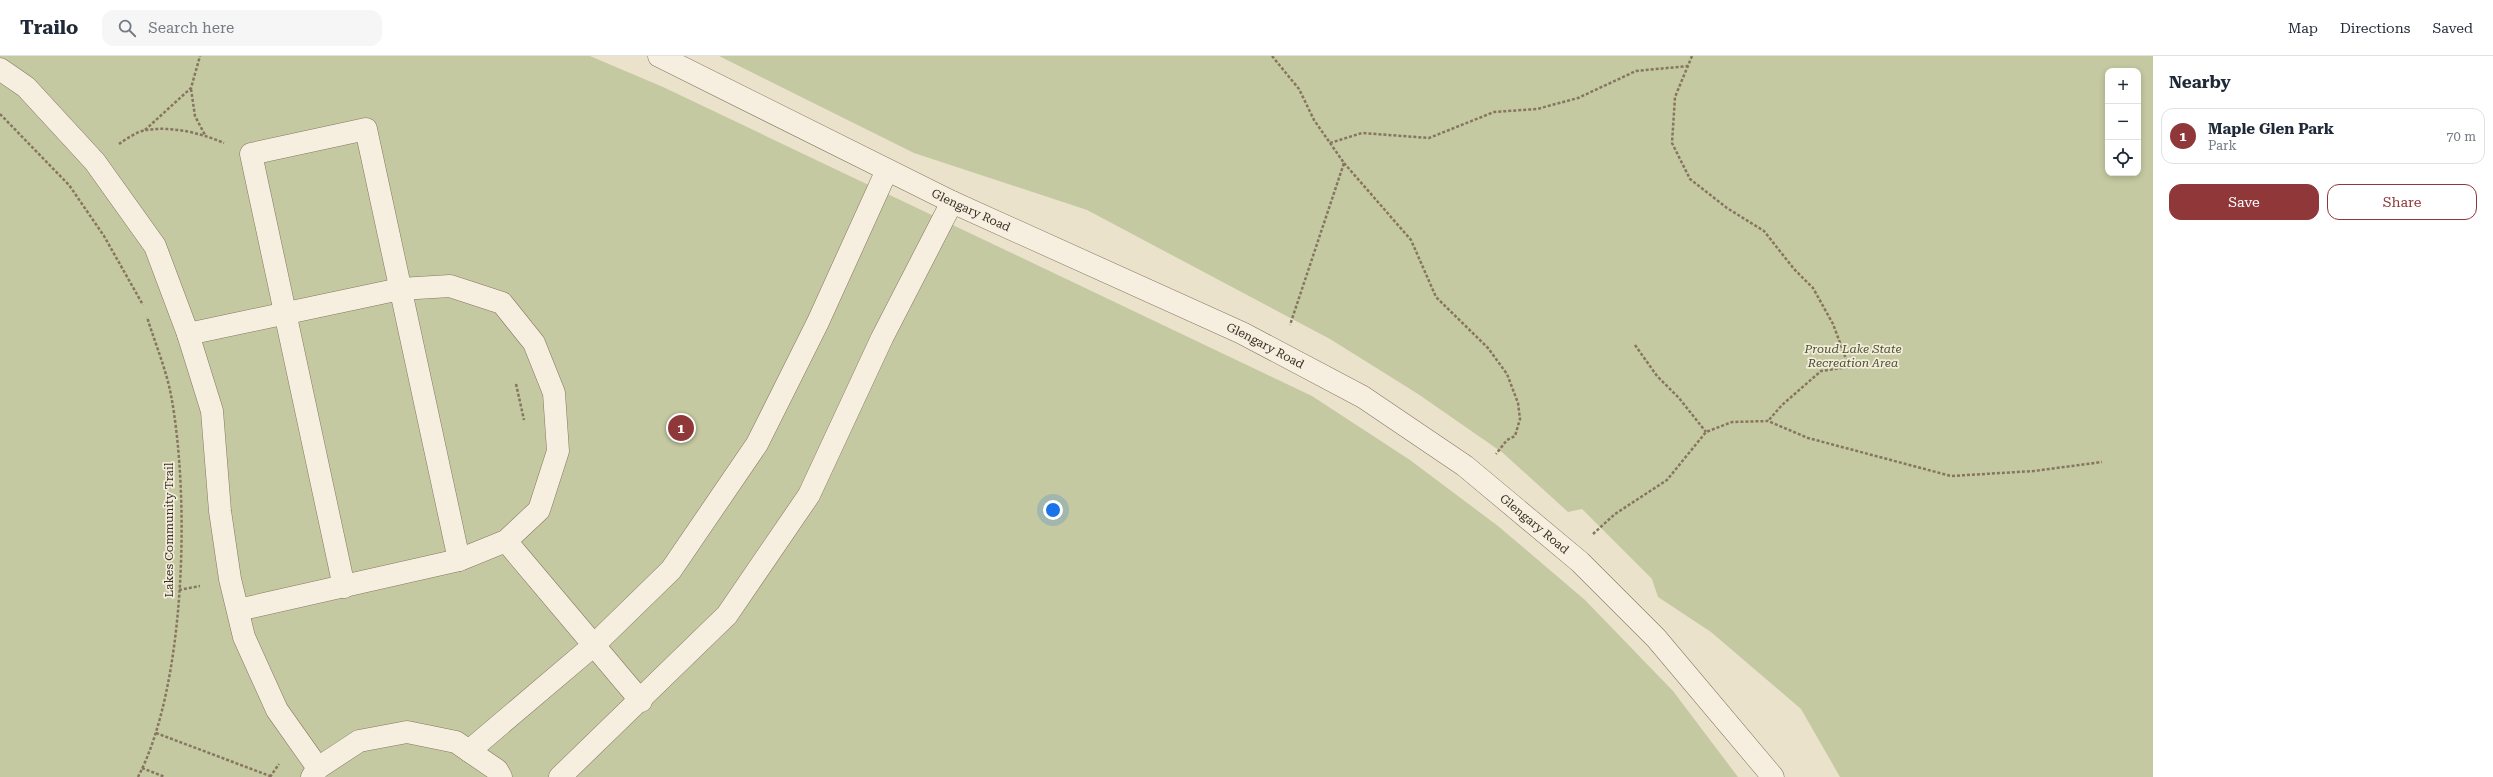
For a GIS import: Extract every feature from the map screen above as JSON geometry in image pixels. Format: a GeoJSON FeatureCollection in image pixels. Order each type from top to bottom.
{"type":"FeatureCollection","features":[{"type":"Feature","properties":{"kind":"street","name":"Glengary Road"},"geometry":{"type":"LineString","coordinates":[[659,56],[952,202],[1242,333],[1363,397],[1478,477],[1571,555],[1656,638],[1773,777]]}},
{"type":"Feature","properties":{"kind":"street"},"geometry":{"type":"LineString","coordinates":[[0,69],[26,87],[95,162],[155,246],[212,411],[220,511],[230,579],[244,637],[277,710],[315,773],[359,741],[407,732],[456,742],[497,770],[501,777]]}},
{"type":"Feature","properties":{"kind":"street"},"geometry":{"type":"LineString","coordinates":[[344,587],[251,154],[366,129],[459,560]]}},
{"type":"Feature","properties":{"kind":"street"},"geometry":{"type":"LineString","coordinates":[[469,751],[594,645],[671,570],[757,444],[818,322],[887,170]]}},
{"type":"Feature","properties":{"kind":"street"},"geometry":{"type":"LineString","coordinates":[[560,777],[641,701],[727,615],[809,495],[882,338],[952,202]]}},
{"type":"Feature","properties":{"kind":"street"},"geometry":{"type":"LineString","coordinates":[[190,344],[285,314],[400,289],[450,286],[502,303],[534,344],[554,393],[558,451],[540,510],[506,541],[459,560],[238,610]]}},
{"type":"Feature","properties":{"kind":"street"},"geometry":{"type":"LineString","coordinates":[[506,541],[641,701]]}},
{"type":"Feature","properties":{"kind":"path"},"geometry":{"type":"LineString","coordinates":[[200,56],[191,88],[195,116],[205,135]]}},
{"type":"Feature","properties":{"kind":"path"},"geometry":{"type":"LineString","coordinates":[[1272,56],[1299,89],[1314,120],[1344,163],[1411,240],[1436,297],[1488,348],[1507,374],[1518,402],[1520,419],[1516,436],[1507,440],[1478,477]]}},
{"type":"Feature","properties":{"kind":"path"},"geometry":{"type":"LineString","coordinates":[[1692,56],[1675,97],[1672,143],[1690,179],[1727,208],[1764,231],[1794,269],[1813,288],[1833,324],[1849,368],[1821,371],[1782,405],[1768,421]]}},
{"type":"Feature","properties":{"kind":"path"},"geometry":{"type":"LineString","coordinates":[[1330,143],[1362,133],[1429,138],[1494,112],[1537,109],[1578,98],[1636,71],[1688,66]]}},
{"type":"Feature","properties":{"kind":"path"},"geometry":{"type":"LineString","coordinates":[[68,185],[122,142],[145,130],[191,88]]}},
{"type":"Feature","properties":{"kind":"path"},"geometry":{"type":"LineString","coordinates":[[0,114],[68,185],[104,236],[144,307]]}},
{"type":"Feature","properties":{"kind":"path"},"geometry":{"type":"LineString","coordinates":[[145,130],[166,130],[205,135],[251,154]]}},
{"type":"Feature","properties":{"kind":"path"},"geometry":{"type":"LineString","coordinates":[[1280,354],[1344,163]]}},
{"type":"Feature","properties":{"kind":"path","name":"Lakes Community Trail"},"geometry":{"type":"LineString","coordinates":[[138,777],[156,733],[169,683],[179,590],[180,467],[170,394],[147,315]]}},
{"type":"Feature","properties":{"kind":"path"},"geometry":{"type":"LineString","coordinates":[[160,360],[190,344]]}},
{"type":"Feature","properties":{"kind":"path"},"geometry":{"type":"LineString","coordinates":[[1635,345],[1657,376],[1679,398],[1706,432]]}},
{"type":"Feature","properties":{"kind":"path"},"geometry":{"type":"LineString","coordinates":[[515,376],[526,428]]}},
{"type":"Feature","properties":{"kind":"path"},"geometry":{"type":"LineString","coordinates":[[1571,555],[1615,514],[1667,480],[1706,432],[1732,422],[1768,421],[1808,438],[1904,466],[1951,476],[2034,471],[2102,462]]}},
{"type":"Feature","properties":{"kind":"path"},"geometry":{"type":"LineString","coordinates":[[179,590],[230,579]]}},
{"type":"Feature","properties":{"kind":"path"},"geometry":{"type":"LineString","coordinates":[[156,733],[270,776]]}},
{"type":"Feature","properties":{"kind":"path"},"geometry":{"type":"LineString","coordinates":[[142,768],[165,777]]}},
{"type":"Feature","properties":{"kind":"green space"},"geometry":{"type":"Polygon","coordinates":[[[0,56],[590,56],[663,87],[1312,396],[1410,460],[1498,526],[1585,600],[1673,691],[1738,777],[0,777],[0,56]]]}},
{"type":"Feature","properties":{"kind":"green space","name":"Proud Lake State Recreation Area"},"geometry":{"type":"Polygon","coordinates":[[[719,56],[2153,56],[2153,777],[1840,777],[1801,709],[1711,632],[1658,597],[1652,579],[1582,509],[1568,512],[1503,453],[1418,394],[1330,339],[1087,210],[914,153],[719,56]]]}},
{"type":"Feature","properties":{"kind":"place","name":"Maple Glen Park"},"geometry":{"type":"Point","coordinates":[681,428]}}]}
